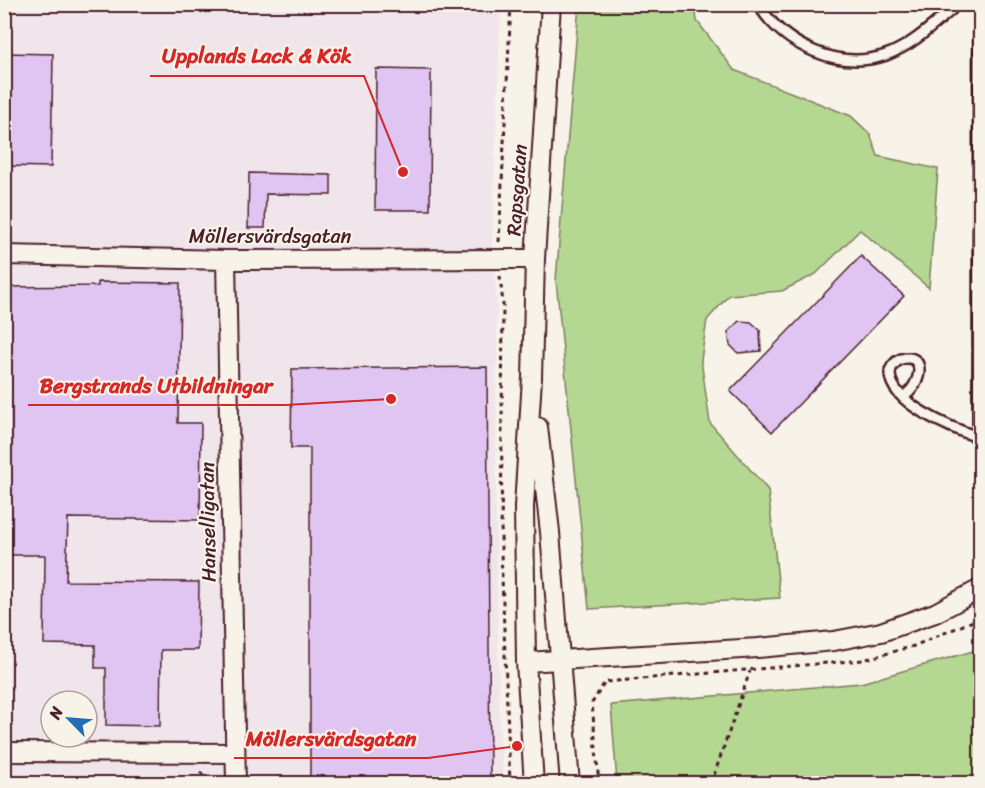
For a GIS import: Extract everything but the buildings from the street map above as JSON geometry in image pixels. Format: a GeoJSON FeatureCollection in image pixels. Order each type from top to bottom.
{"type":"FeatureCollection","features":[{"type":"Feature","properties":{"kind":"street","name":"Rapsgatan"},"geometry":{"type":"LineString","coordinates":[[534,783],[526,662],[524,507],[532,378],[535,259],[551,4]]}},
{"type":"Feature","properties":{"kind":"street","name":"Möllersvärdsgatan"},"geometry":{"type":"LineString","coordinates":[[4,255],[226,260],[535,259]]}},
{"type":"Feature","properties":{"kind":"street","name":"Hanselligatan"},"geometry":{"type":"LineString","coordinates":[[226,260],[236,783]]}},
{"type":"Feature","properties":{"kind":"street","name":"Rapsgatan"},"geometry":{"type":"LineString","coordinates":[[532,378],[561,660],[570,783]]}},
{"type":"Feature","properties":{"kind":"street"},"geometry":{"type":"LineString","coordinates":[[526,662],[758,648],[834,641],[881,632],[934,613],[981,589]]}},
{"type":"Feature","properties":{"kind":"street"},"geometry":{"type":"LineString","coordinates":[[4,752],[234,753]]}},
{"type":"Feature","properties":{"kind":"lane"},"geometry":{"type":"LineString","coordinates":[[758,4],[786,36],[818,54],[851,60],[886,55],[917,39],[951,10],[954,4]]}},
{"type":"Feature","properties":{"kind":"lane"},"geometry":{"type":"LineString","coordinates":[[979,4],[978,437],[981,448]]}},
{"type":"Feature","properties":{"kind":"lane"},"geometry":{"type":"LineString","coordinates":[[904,396],[924,414],[951,428],[978,437]]}},
{"type":"Feature","properties":{"kind":"path"},"geometry":{"type":"LineString","coordinates":[[510,783],[501,551],[503,304],[499,258],[511,4]]}},
{"type":"Feature","properties":{"kind":"path"},"geometry":{"type":"LineString","coordinates":[[690,4],[706,10],[730,9],[745,4]]}},
{"type":"Feature","properties":{"kind":"path"},"geometry":{"type":"LineString","coordinates":[[599,783],[592,703],[605,682],[863,660],[914,646],[981,618]]}},
{"type":"Feature","properties":{"kind":"path"},"geometry":{"type":"LineString","coordinates":[[711,783],[750,671]]}},
{"type":"Feature","properties":{"kind":"path"},"geometry":{"type":"LineString","coordinates":[[591,783],[598,777]]}},
{"type":"Feature","properties":{"kind":"shaded area"},"geometry":{"type":"Polygon","coordinates":[[[5,5],[501,5],[492,244],[497,305],[496,520],[500,741],[504,783],[5,784],[5,5]]]}},
{"type":"Feature","properties":{"kind":"green space"},"geometry":{"type":"Polygon","coordinates":[[[579,5],[695,5],[697,21],[734,70],[851,116],[870,134],[878,156],[938,169],[929,288],[860,230],[816,274],[782,291],[729,295],[707,320],[701,360],[710,423],[768,490],[780,598],[589,609],[556,280],[579,5]]]}},
{"type":"Feature","properties":{"kind":"green space"},"geometry":{"type":"Polygon","coordinates":[[[980,649],[980,783],[617,783],[611,705],[861,683],[980,649]]]}},
{"type":"Feature","properties":{"kind":"place","name":"Upplands Lack & Kök"},"geometry":{"type":"Point","coordinates":[403,172]}},
{"type":"Feature","properties":{"kind":"place","name":"Bergstrands Utbildningar"},"geometry":{"type":"Point","coordinates":[391,399]}},
{"type":"Feature","properties":{"kind":"place","name":"Möllersvärdsgatan"},"geometry":{"type":"Point","coordinates":[517,746]}}]}
